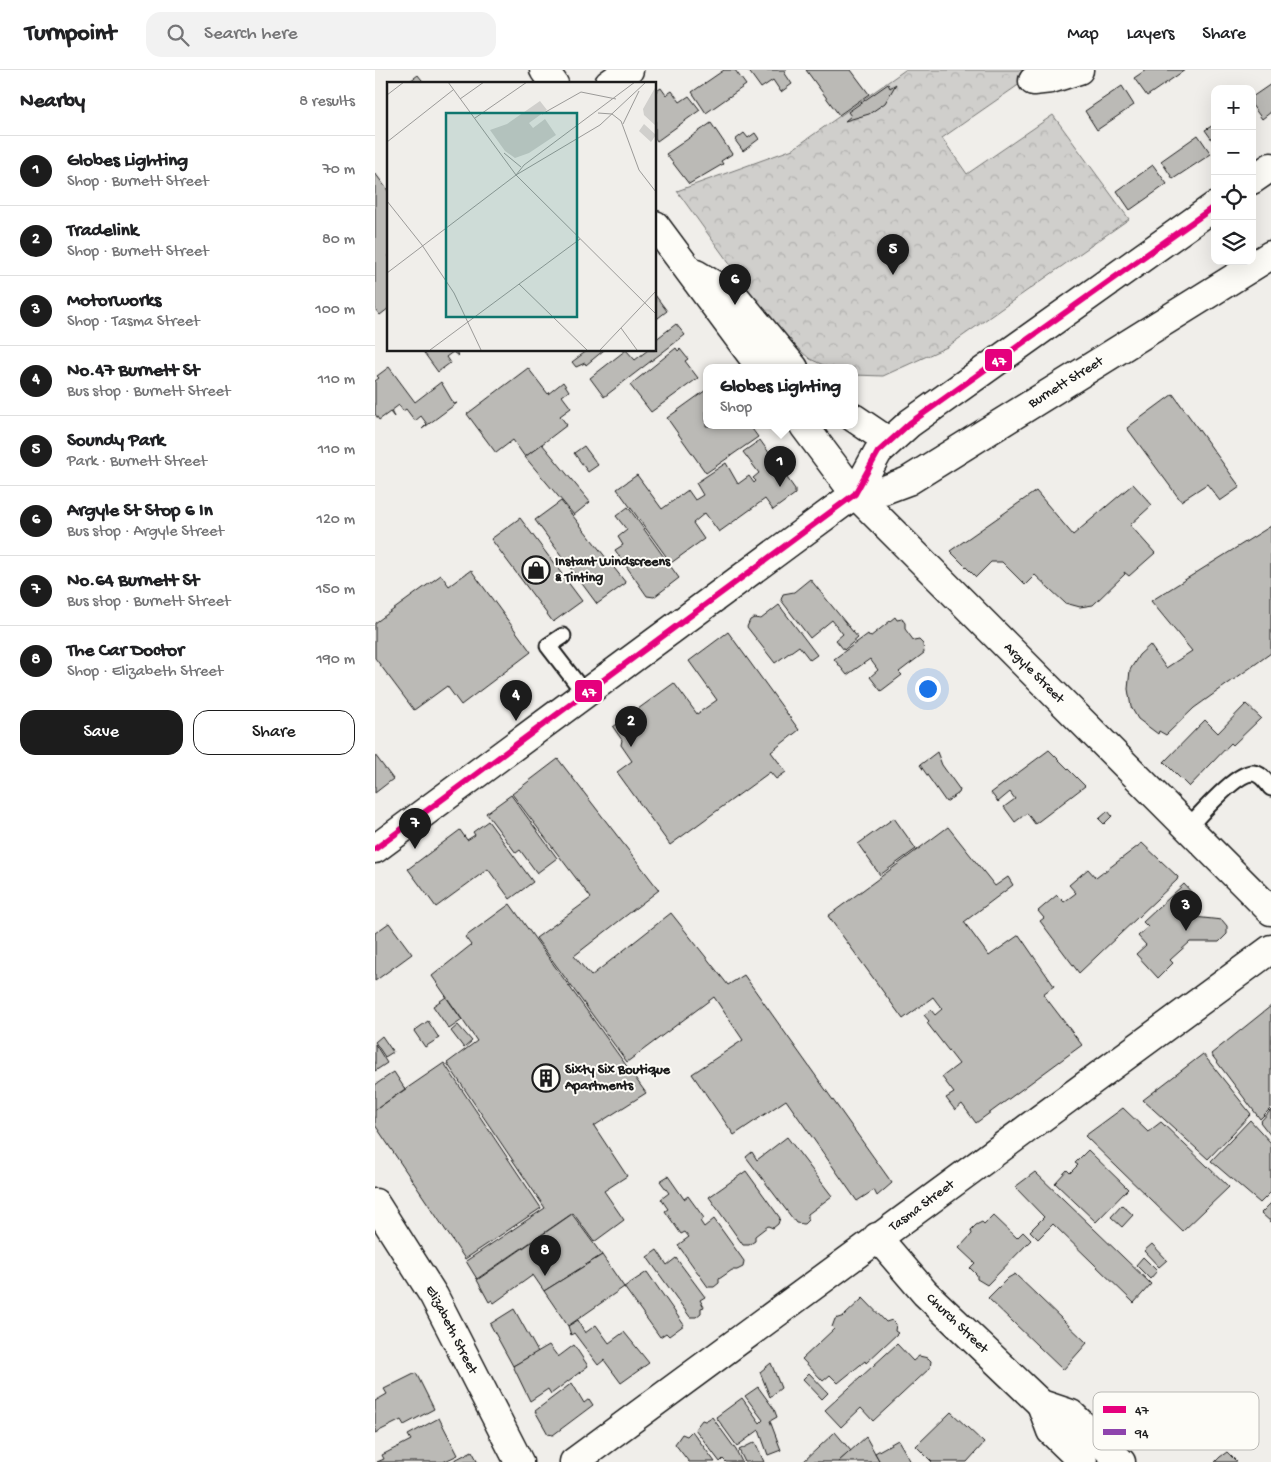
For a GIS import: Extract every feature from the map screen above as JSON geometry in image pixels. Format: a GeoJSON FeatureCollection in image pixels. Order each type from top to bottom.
{"type":"FeatureCollection","features":[{"type":"Feature","properties":{"kind":"main road"},"geometry":{"type":"LineString","coordinates":[[544,70],[553,82]]}},
{"type":"Feature","properties":{"kind":"main road"},"geometry":{"type":"LineString","coordinates":[[612,82],[629,70]]}},
{"type":"Feature","properties":{"kind":"main road"},"geometry":{"type":"LineString","coordinates":[[1033,81],[1051,80],[1079,70]]}},
{"type":"Feature","properties":{"kind":"main road"},"geometry":{"type":"LineString","coordinates":[[1256,177],[1271,167]]}},
{"type":"Feature","properties":{"kind":"main road","name":"Burnett Street"},"geometry":{"type":"LineString","coordinates":[[375,849],[855,494],[870,463],[888,442],[967,382],[1211,209]]}},
{"type":"Feature","properties":{"kind":"main road"},"geometry":{"type":"LineString","coordinates":[[656,226],[758,364]]}},
{"type":"Feature","properties":{"kind":"main road","name":"Burnett Street"},"geometry":{"type":"LineString","coordinates":[[855,494],[884,490],[908,481],[1271,255]]}},
{"type":"Feature","properties":{"kind":"main road"},"geometry":{"type":"LineString","coordinates":[[686,269],[736,298],[791,364]]}},
{"type":"Feature","properties":{"kind":"main road"},"geometry":{"type":"LineString","coordinates":[[858,421],[888,442]]}},
{"type":"Feature","properties":{"kind":"main road","name":"Argyle Street"},"geometry":{"type":"LineString","coordinates":[[806,429],[855,494],[1271,911]]}},
{"type":"Feature","properties":{"kind":"main road","name":"Tasma Street"},"geometry":{"type":"LineString","coordinates":[[574,1462],[1271,949]]}},
{"type":"Feature","properties":{"kind":"main road","name":"Elizabeth Street"},"geometry":{"type":"LineString","coordinates":[[375,1203],[435,1296],[519,1462]]}},
{"type":"Feature","properties":{"kind":"main road","name":"Church Street"},"geometry":{"type":"LineString","coordinates":[[877,1238],[925,1293],[1041,1404],[1071,1414],[1093,1435]]}},
{"type":"Feature","properties":{"kind":"main road","name":"Church Street"},"geometry":{"type":"LineString","coordinates":[[1041,1404],[1051,1431],[1083,1462]]}},
{"type":"Feature","properties":{"kind":"main road","name":"Church Street"},"geometry":{"type":"LineString","coordinates":[[1108,1450],[1121,1462]]}},
{"type":"Feature","properties":{"kind":"lane"},"geometry":{"type":"LineString","coordinates":[[563,636],[548,646],[585,694]]}},
{"type":"Feature","properties":{"kind":"lane"},"geometry":{"type":"LineString","coordinates":[[1187,828],[1226,789],[1244,775],[1253,773],[1262,777],[1271,788]]}},
{"type":"Feature","properties":{"kind":"green space"},"geometry":{"type":"Polygon","coordinates":[[[905,70],[1040,70],[942,138],[967,174],[1053,115],[1129,219],[947,347],[883,376],[858,375],[858,364],[821,364],[810,359],[778,331],[677,191],[793,149],[905,70]]]}},
{"type":"Feature","properties":{"kind":"building"},"geometry":{"type":"Polygon","coordinates":[[[724,70],[735,70],[746,85],[706,113],[692,92],[724,70]]]}},
{"type":"Feature","properties":{"kind":"building"},"geometry":{"type":"Polygon","coordinates":[[[748,70],[787,70],[784,72],[792,84],[781,92],[773,80],[761,88],[748,70]]]}},
{"type":"Feature","properties":{"kind":"building"},"geometry":{"type":"Polygon","coordinates":[[[806,70],[851,70],[869,94],[839,115],[806,70]]]}},
{"type":"Feature","properties":{"kind":"building"},"geometry":{"type":"Polygon","coordinates":[[[1146,70],[1185,70],[1147,96],[1134,78],[1146,70]]]}},
{"type":"Feature","properties":{"kind":"building"},"geometry":{"type":"Polygon","coordinates":[[[418,75],[423,82],[409,82],[418,75]]]}},
{"type":"Feature","properties":{"kind":"building"},"geometry":{"type":"Polygon","coordinates":[[[888,84],[890,88],[896,84],[885,103],[869,114],[845,121],[851,116],[848,112],[888,84]]]}},
{"type":"Feature","properties":{"kind":"building"},"geometry":{"type":"Polygon","coordinates":[[[1271,84],[1271,112],[1262,119],[1256,111],[1256,94],[1271,84]]]}},
{"type":"Feature","properties":{"kind":"building"},"geometry":{"type":"Polygon","coordinates":[[[1122,86],[1134,105],[1097,130],[1085,111],[1122,86]]]}},
{"type":"Feature","properties":{"kind":"building"},"geometry":{"type":"Polygon","coordinates":[[[661,88],[666,95],[672,91],[680,102],[689,96],[700,110],[657,141],[656,140],[656,91],[661,88]]]}},
{"type":"Feature","properties":{"kind":"building"},"geometry":{"type":"Polygon","coordinates":[[[711,123],[732,154],[721,161],[723,164],[689,184],[666,154],[711,123]]]}},
{"type":"Feature","properties":{"kind":"building"},"geometry":{"type":"Polygon","coordinates":[[[1211,126],[1211,138],[1205,130],[1211,126]]]}},
{"type":"Feature","properties":{"kind":"building"},"geometry":{"type":"Polygon","coordinates":[[[744,133],[748,138],[755,133],[759,139],[743,151],[735,140],[744,133]]]}},
{"type":"Feature","properties":{"kind":"building"},"geometry":{"type":"Polygon","coordinates":[[[1198,135],[1211,154],[1173,179],[1161,161],[1198,135]]]}},
{"type":"Feature","properties":{"kind":"building"},"geometry":{"type":"Polygon","coordinates":[[[1153,165],[1167,184],[1130,210],[1117,191],[1153,165]]]}},
{"type":"Feature","properties":{"kind":"building"},"geometry":{"type":"Polygon","coordinates":[[[375,173],[387,189],[387,310],[380,315],[375,309],[375,173]]]}},
{"type":"Feature","properties":{"kind":"building"},"geometry":{"type":"Polygon","coordinates":[[[656,296],[667,311],[656,318],[656,296]]]}},
{"type":"Feature","properties":{"kind":"building"},"geometry":{"type":"Polygon","coordinates":[[[676,324],[685,335],[604,397],[590,378],[625,351],[635,360],[647,351],[656,351],[656,339],[676,324]]]}},
{"type":"Feature","properties":{"kind":"building"},"geometry":{"type":"Polygon","coordinates":[[[676,348],[678,351],[680,349],[688,359],[685,361],[698,378],[651,412],[630,385],[676,348]]]}},
{"type":"Feature","properties":{"kind":"building"},"geometry":{"type":"Polygon","coordinates":[[[423,351],[456,351],[458,356],[453,352],[446,357],[450,363],[438,372],[423,351]]]}},
{"type":"Feature","properties":{"kind":"building"},"geometry":{"type":"Polygon","coordinates":[[[587,351],[603,351],[586,365],[585,363],[576,367],[572,362],[587,351]]]}},
{"type":"Feature","properties":{"kind":"building"},"geometry":{"type":"Polygon","coordinates":[[[389,367],[415,402],[441,382],[454,404],[457,403],[422,429],[427,424],[421,416],[415,421],[406,409],[403,411],[399,405],[391,411],[394,417],[390,412],[379,420],[375,414],[375,381],[379,378],[377,376],[389,367]]]}},
{"type":"Feature","properties":{"kind":"building"},"geometry":{"type":"Polygon","coordinates":[[[528,368],[548,394],[563,382],[569,391],[562,396],[571,408],[560,416],[567,425],[525,457],[513,440],[496,453],[467,414],[528,368]]]}},
{"type":"Feature","properties":{"kind":"building"},"geometry":{"type":"Polygon","coordinates":[[[703,392],[703,429],[752,429],[758,437],[706,473],[667,418],[703,392]]]}},
{"type":"Feature","properties":{"kind":"building"},"geometry":{"type":"Polygon","coordinates":[[[1173,394],[1240,487],[1220,501],[1207,484],[1181,501],[1127,428],[1173,394]]]}},
{"type":"Feature","properties":{"kind":"building"},"geometry":{"type":"Polygon","coordinates":[[[760,440],[795,489],[795,494],[773,510],[765,499],[719,532],[705,513],[693,523],[704,539],[671,563],[617,489],[637,475],[662,509],[688,490],[695,500],[703,495],[696,483],[726,463],[738,484],[749,476],[754,483],[756,481],[753,478],[759,473],[743,452],[760,440]]]}},
{"type":"Feature","properties":{"kind":"building"},"geometry":{"type":"Polygon","coordinates":[[[542,444],[590,502],[574,515],[525,457],[542,444]]]}},
{"type":"Feature","properties":{"kind":"building"},"geometry":{"type":"Polygon","coordinates":[[[584,446],[598,465],[588,472],[574,453],[584,446]]]}},
{"type":"Feature","properties":{"kind":"building"},"geometry":{"type":"Polygon","coordinates":[[[1133,484],[1152,505],[1130,525],[1155,553],[1129,576],[1124,572],[1125,574],[1093,605],[1080,607],[1065,603],[1035,575],[1025,585],[1002,562],[991,562],[976,577],[950,551],[1036,491],[1073,535],[1133,484]]]}},
{"type":"Feature","properties":{"kind":"building"},"geometry":{"type":"Polygon","coordinates":[[[561,501],[626,583],[597,604],[535,520],[561,501]]]}},
{"type":"Feature","properties":{"kind":"building"},"geometry":{"type":"Polygon","coordinates":[[[628,507],[679,578],[654,597],[647,596],[615,550],[623,545],[618,537],[627,530],[616,516],[628,507]]]}},
{"type":"Feature","properties":{"kind":"building","name":"Instant Windscreens & Tinting"},"geometry":{"type":"Polygon","coordinates":[[[520,518],[582,601],[553,622],[491,539],[520,518]]]}},
{"type":"Feature","properties":{"kind":"building"},"geometry":{"type":"Polygon","coordinates":[[[1271,526],[1271,653],[1194,708],[1166,735],[1159,731],[1158,734],[1138,719],[1131,707],[1128,689],[1130,670],[1139,655],[1150,645],[1166,668],[1192,651],[1151,601],[1271,526]]]}},
{"type":"Feature","properties":{"kind":"building"},"geometry":{"type":"Polygon","coordinates":[[[471,570],[531,652],[461,705],[447,686],[414,710],[375,658],[375,623],[441,575],[449,586],[471,570]]]}},
{"type":"Feature","properties":{"kind":"building"},"geometry":{"type":"Polygon","coordinates":[[[810,579],[858,638],[844,650],[836,640],[843,634],[832,620],[810,638],[781,600],[783,594],[794,592],[810,579]]]}},
{"type":"Feature","properties":{"kind":"building"},"geometry":{"type":"Polygon","coordinates":[[[779,605],[817,655],[810,660],[799,646],[775,663],[747,627],[750,620],[754,618],[761,619],[779,605]]]}},
{"type":"Feature","properties":{"kind":"building"},"geometry":{"type":"Polygon","coordinates":[[[895,617],[897,620],[902,619],[905,623],[905,629],[914,641],[919,640],[923,644],[924,653],[899,672],[902,675],[881,691],[870,677],[878,670],[870,659],[847,675],[834,659],[868,634],[870,637],[895,617]]]}},
{"type":"Feature","properties":{"kind":"building"},"geometry":{"type":"Polygon","coordinates":[[[728,632],[799,730],[771,752],[786,772],[776,779],[770,772],[670,845],[617,772],[632,761],[621,745],[622,740],[613,727],[674,683],[697,714],[717,700],[689,661],[728,632]]]}},
{"type":"Feature","properties":{"kind":"building"},"geometry":{"type":"Polygon","coordinates":[[[1246,704],[1261,718],[1233,745],[1231,743],[1189,787],[1164,762],[1205,720],[1218,733],[1246,704]]]}},
{"type":"Feature","properties":{"kind":"building"},"geometry":{"type":"Polygon","coordinates":[[[1049,750],[1085,786],[1035,824],[1027,813],[1015,822],[1004,807],[1015,799],[1010,792],[998,802],[991,793],[1049,750]]]}},
{"type":"Feature","properties":{"kind":"building"},"geometry":{"type":"Polygon","coordinates":[[[937,752],[942,765],[960,790],[959,793],[946,802],[920,765],[937,752]]]}},
{"type":"Feature","properties":{"kind":"building"},"geometry":{"type":"Polygon","coordinates":[[[375,755],[393,779],[375,793],[375,755]]]}},
{"type":"Feature","properties":{"kind":"building"},"geometry":{"type":"Polygon","coordinates":[[[558,759],[659,890],[574,956],[591,976],[671,913],[728,985],[744,975],[892,1183],[877,1196],[874,1190],[857,1201],[786,1100],[734,1135],[692,1074],[743,1040],[714,997],[627,1062],[536,938],[591,898],[512,794],[558,759]]]}},
{"type":"Feature","properties":{"kind":"building"},"geometry":{"type":"Polygon","coordinates":[[[511,795],[557,858],[537,873],[520,850],[516,853],[486,813],[511,795]]]}},
{"type":"Feature","properties":{"kind":"building"},"geometry":{"type":"Polygon","coordinates":[[[1108,811],[1112,816],[1104,824],[1099,819],[1108,811]]]}},
{"type":"Feature","properties":{"kind":"building"},"geometry":{"type":"Polygon","coordinates":[[[894,818],[916,849],[880,875],[858,844],[894,818]]]}},
{"type":"Feature","properties":{"kind":"building"},"geometry":{"type":"Polygon","coordinates":[[[488,821],[533,882],[510,899],[488,869],[436,907],[408,869],[460,830],[467,840],[475,835],[473,832],[488,821]]]}},
{"type":"Feature","properties":{"kind":"building"},"geometry":{"type":"Polygon","coordinates":[[[948,827],[995,886],[1008,877],[1013,885],[964,922],[989,956],[1019,935],[1054,986],[1043,994],[1082,1045],[976,1123],[962,1104],[955,1110],[946,1098],[954,1093],[942,1077],[959,1064],[927,1023],[929,1021],[924,1015],[931,1010],[935,1015],[942,1009],[933,997],[903,1019],[828,916],[948,827]]]}},
{"type":"Feature","properties":{"kind":"building"},"geometry":{"type":"Polygon","coordinates":[[[1142,843],[1178,877],[1177,880],[1079,973],[1040,921],[1044,918],[1038,911],[1057,895],[1064,902],[1076,893],[1069,885],[1088,869],[1096,878],[1142,843]]]}},
{"type":"Feature","properties":{"kind":"building"},"geometry":{"type":"Polygon","coordinates":[[[1184,884],[1194,895],[1193,904],[1189,910],[1194,917],[1222,920],[1227,926],[1227,934],[1219,942],[1190,942],[1170,960],[1173,963],[1158,978],[1136,954],[1146,945],[1138,936],[1148,927],[1143,922],[1184,884]]]}},
{"type":"Feature","properties":{"kind":"building","name":"Sixty Six Boutique Apartments"},"geometry":{"type":"Polygon","coordinates":[[[510,904],[646,1093],[594,1126],[627,1176],[604,1191],[624,1220],[594,1242],[573,1213],[477,1279],[466,1261],[545,1208],[447,1063],[477,1041],[432,976],[471,945],[465,937],[510,904]]]}},
{"type":"Feature","properties":{"kind":"building"},"geometry":{"type":"Polygon","coordinates":[[[389,923],[412,954],[375,981],[375,933],[389,923]]]}},
{"type":"Feature","properties":{"kind":"building"},"geometry":{"type":"Polygon","coordinates":[[[446,997],[462,1020],[449,1029],[433,1006],[446,997]]]}},
{"type":"Feature","properties":{"kind":"building"},"geometry":{"type":"Polygon","coordinates":[[[1271,1006],[1271,1108],[1260,1119],[1211,1054],[1271,1006]]]}},
{"type":"Feature","properties":{"kind":"building"},"geometry":{"type":"Polygon","coordinates":[[[428,1021],[439,1038],[425,1047],[414,1031],[428,1021]]]}},
{"type":"Feature","properties":{"kind":"building"},"geometry":{"type":"Polygon","coordinates":[[[458,1025],[472,1041],[464,1048],[451,1031],[458,1025]]]}},
{"type":"Feature","properties":{"kind":"building"},"geometry":{"type":"Polygon","coordinates":[[[382,1036],[393,1052],[385,1057],[375,1042],[382,1036]]]}},
{"type":"Feature","properties":{"kind":"building"},"geometry":{"type":"Polygon","coordinates":[[[375,1044],[387,1063],[375,1071],[375,1044]]]}},
{"type":"Feature","properties":{"kind":"building"},"geometry":{"type":"Polygon","coordinates":[[[1203,1054],[1251,1114],[1208,1159],[1143,1100],[1203,1054]]]}},
{"type":"Feature","properties":{"kind":"building"},"geometry":{"type":"Polygon","coordinates":[[[444,1063],[541,1208],[465,1259],[375,1125],[375,1110],[444,1063]]]}},
{"type":"Feature","properties":{"kind":"building"},"geometry":{"type":"Polygon","coordinates":[[[394,1072],[405,1089],[375,1110],[375,1085],[394,1072]]]}},
{"type":"Feature","properties":{"kind":"building"},"geometry":{"type":"Polygon","coordinates":[[[1123,1108],[1148,1132],[1161,1122],[1229,1187],[1183,1231],[1085,1136],[1123,1108]]]}},
{"type":"Feature","properties":{"kind":"building"},"geometry":{"type":"Polygon","coordinates":[[[1271,1110],[1271,1136],[1260,1122],[1271,1110]]]}},
{"type":"Feature","properties":{"kind":"building"},"geometry":{"type":"Polygon","coordinates":[[[1250,1120],[1271,1143],[1271,1192],[1260,1203],[1211,1161],[1250,1120]]]}},
{"type":"Feature","properties":{"kind":"building"},"geometry":{"type":"Polygon","coordinates":[[[787,1137],[832,1196],[808,1214],[808,1220],[804,1224],[796,1223],[746,1157],[752,1152],[757,1160],[787,1137]]]}},
{"type":"Feature","properties":{"kind":"building"},"geometry":{"type":"Polygon","coordinates":[[[1088,1150],[1128,1189],[1096,1222],[1055,1183],[1067,1170],[1070,1173],[1078,1165],[1075,1163],[1088,1150]]]}},
{"type":"Feature","properties":{"kind":"building"},"geometry":{"type":"Polygon","coordinates":[[[746,1171],[780,1218],[778,1224],[773,1228],[768,1226],[755,1236],[755,1241],[749,1245],[743,1245],[709,1197],[746,1171]]]}},
{"type":"Feature","properties":{"kind":"building"},"geometry":{"type":"Polygon","coordinates":[[[1035,1172],[1151,1284],[1134,1303],[1053,1224],[1038,1239],[1030,1231],[1044,1217],[1015,1187],[1035,1172]]]}},
{"type":"Feature","properties":{"kind":"building"},"geometry":{"type":"Polygon","coordinates":[[[668,1176],[684,1199],[688,1196],[704,1218],[700,1221],[704,1227],[714,1219],[744,1261],[743,1267],[732,1270],[719,1279],[719,1283],[714,1287],[708,1287],[678,1245],[689,1237],[685,1232],[681,1234],[665,1211],[668,1209],[661,1199],[669,1193],[660,1181],[668,1176]]]}},
{"type":"Feature","properties":{"kind":"building"},"geometry":{"type":"Polygon","coordinates":[[[1271,1203],[1271,1222],[1261,1213],[1271,1203]]]}},
{"type":"Feature","properties":{"kind":"building"},"geometry":{"type":"Polygon","coordinates":[[[1122,1205],[1133,1215],[1122,1227],[1111,1217],[1122,1205]]]}},
{"type":"Feature","properties":{"kind":"building"},"geometry":{"type":"Polygon","coordinates":[[[572,1214],[602,1255],[544,1291],[533,1275],[494,1303],[492,1300],[489,1302],[477,1280],[572,1214]]]}},
{"type":"Feature","properties":{"kind":"building"},"geometry":{"type":"Polygon","coordinates":[[[993,1215],[1017,1238],[1023,1232],[1031,1240],[987,1285],[977,1279],[977,1275],[970,1268],[975,1263],[959,1248],[972,1234],[971,1230],[976,1225],[982,1222],[984,1224],[993,1215]]]}},
{"type":"Feature","properties":{"kind":"building"},"geometry":{"type":"Polygon","coordinates":[[[1152,1244],[1167,1260],[1159,1267],[1144,1251],[1152,1244]]]}},
{"type":"Feature","properties":{"kind":"building"},"geometry":{"type":"Polygon","coordinates":[[[657,1250],[667,1265],[676,1258],[705,1297],[700,1300],[704,1307],[701,1308],[701,1313],[696,1317],[690,1317],[647,1257],[657,1250]]]}},
{"type":"Feature","properties":{"kind":"building"},"geometry":{"type":"Polygon","coordinates":[[[602,1255],[624,1287],[568,1326],[544,1291],[602,1255]]]}},
{"type":"Feature","properties":{"kind":"building"},"geometry":{"type":"Polygon","coordinates":[[[1143,1257],[1157,1271],[1150,1279],[1136,1265],[1143,1257]]]}},
{"type":"Feature","properties":{"kind":"building"},"geometry":{"type":"Polygon","coordinates":[[[647,1272],[684,1325],[669,1336],[666,1333],[660,1337],[624,1287],[647,1272]]]}},
{"type":"Feature","properties":{"kind":"building"},"geometry":{"type":"Polygon","coordinates":[[[1015,1274],[1087,1343],[1063,1370],[988,1298],[1008,1278],[1015,1274]]]}},
{"type":"Feature","properties":{"kind":"building"},"geometry":{"type":"Polygon","coordinates":[[[863,1298],[886,1322],[892,1320],[896,1324],[895,1331],[898,1333],[866,1363],[865,1361],[838,1383],[830,1375],[823,1381],[802,1359],[834,1329],[832,1327],[835,1319],[844,1316],[863,1298]]]}},
{"type":"Feature","properties":{"kind":"building"},"geometry":{"type":"Polygon","coordinates":[[[514,1309],[538,1352],[513,1366],[490,1324],[514,1309]]]}},
{"type":"Feature","properties":{"kind":"building"},"geometry":{"type":"Polygon","coordinates":[[[578,1320],[585,1333],[596,1325],[609,1343],[624,1332],[649,1363],[621,1383],[604,1360],[598,1365],[574,1333],[571,1335],[568,1326],[578,1320]]]}},
{"type":"Feature","properties":{"kind":"building"},"geometry":{"type":"Polygon","coordinates":[[[897,1344],[913,1361],[919,1356],[928,1358],[931,1361],[930,1368],[873,1421],[861,1408],[841,1427],[825,1410],[897,1344]]]}},
{"type":"Feature","properties":{"kind":"building"},"geometry":{"type":"Polygon","coordinates":[[[549,1345],[558,1357],[574,1345],[588,1366],[551,1394],[548,1389],[530,1401],[513,1366],[549,1345]]]}},
{"type":"Feature","properties":{"kind":"building"},"geometry":{"type":"Polygon","coordinates":[[[771,1363],[781,1388],[770,1397],[760,1372],[771,1363]]]}},
{"type":"Feature","properties":{"kind":"building"},"geometry":{"type":"Polygon","coordinates":[[[416,1373],[434,1409],[404,1425],[401,1420],[375,1433],[375,1401],[387,1394],[384,1389],[416,1373]]]}},
{"type":"Feature","properties":{"kind":"building"},"geometry":{"type":"Polygon","coordinates":[[[809,1373],[828,1393],[822,1399],[803,1379],[809,1373]]]}},
{"type":"Feature","properties":{"kind":"building"},"geometry":{"type":"Polygon","coordinates":[[[572,1383],[584,1403],[589,1399],[593,1405],[553,1435],[548,1434],[535,1411],[572,1383]]]}},
{"type":"Feature","properties":{"kind":"building"},"geometry":{"type":"Polygon","coordinates":[[[758,1387],[774,1409],[777,1417],[770,1421],[781,1450],[768,1455],[759,1430],[737,1446],[716,1417],[742,1398],[760,1423],[763,1420],[745,1396],[758,1387]]]}},
{"type":"Feature","properties":{"kind":"building"},"geometry":{"type":"Polygon","coordinates":[[[951,1412],[984,1443],[967,1462],[932,1462],[916,1446],[951,1412]]]}},
{"type":"Feature","properties":{"kind":"building"},"geometry":{"type":"Polygon","coordinates":[[[712,1417],[736,1450],[742,1462],[726,1462],[723,1459],[720,1462],[695,1429],[702,1420],[705,1421],[712,1417]]]}},
{"type":"Feature","properties":{"kind":"building"},"geometry":{"type":"Polygon","coordinates":[[[439,1418],[458,1455],[443,1462],[377,1462],[384,1459],[382,1455],[411,1440],[408,1435],[439,1418]]]}},
{"type":"Feature","properties":{"kind":"building"},"geometry":{"type":"Polygon","coordinates":[[[692,1431],[715,1462],[689,1462],[675,1444],[682,1434],[687,1436],[692,1431]]]}},
{"type":"Feature","properties":{"kind":"building"},"geometry":{"type":"Polygon","coordinates":[[[835,1432],[851,1451],[838,1462],[803,1462],[835,1432]]]}},
{"type":"Feature","properties":{"kind":"building"},"geometry":{"type":"Polygon","coordinates":[[[866,1437],[880,1462],[838,1462],[866,1437]]]}},
{"type":"Feature","properties":{"kind":"building"},"geometry":{"type":"Polygon","coordinates":[[[898,1440],[911,1462],[880,1462],[875,1453],[898,1440]]]}},
{"type":"Feature","properties":{"kind":"building"},"geometry":{"type":"Polygon","coordinates":[[[755,1442],[764,1462],[745,1462],[739,1450],[755,1442]]]}},
{"type":"Feature","properties":{"kind":"building"},"geometry":{"type":"Polygon","coordinates":[[[472,1451],[478,1462],[451,1462],[472,1451]]]}},
{"type":"Feature","properties":{"kind":"building"},"geometry":{"type":"Polygon","coordinates":[[[1227,1452],[1237,1462],[1215,1462],[1220,1457],[1227,1452]]]}},
{"type":"Feature","properties":{"kind":"transit line","name":"47"},"geometry":{"type":"LineString","coordinates":[[375,849],[855,494],[878,452],[910,423],[1211,209]]}},
{"type":"Feature","properties":{"kind":"place","name":"Soundy Park"},"geometry":{"type":"Point","coordinates":[893,275]}},
{"type":"Feature","properties":{"kind":"place","name":"Argyle St Stop 6 In"},"geometry":{"type":"Point","coordinates":[735,305]}},
{"type":"Feature","properties":{"kind":"place","name":"Globes Lighting"},"geometry":{"type":"Point","coordinates":[780,487]}},
{"type":"Feature","properties":{"kind":"place","name":"Instant Windscreens & Tinting"},"geometry":{"type":"Point","coordinates":[536,570]}},
{"type":"Feature","properties":{"kind":"place","name":"No.47 Burnett St"},"geometry":{"type":"Point","coordinates":[516,721]}},
{"type":"Feature","properties":{"kind":"place","name":"Tradelink"},"geometry":{"type":"Point","coordinates":[631,747]}},
{"type":"Feature","properties":{"kind":"place","name":"No.64 Burnett St"},"geometry":{"type":"Point","coordinates":[415,849]}},
{"type":"Feature","properties":{"kind":"place","name":"Motorworks"},"geometry":{"type":"Point","coordinates":[1186,931]}},
{"type":"Feature","properties":{"kind":"place","name":"Sixty Six Boutique Apartments"},"geometry":{"type":"Point","coordinates":[546,1078]}},
{"type":"Feature","properties":{"kind":"place","name":"The Car Doctor"},"geometry":{"type":"Point","coordinates":[545,1276]}}]}
